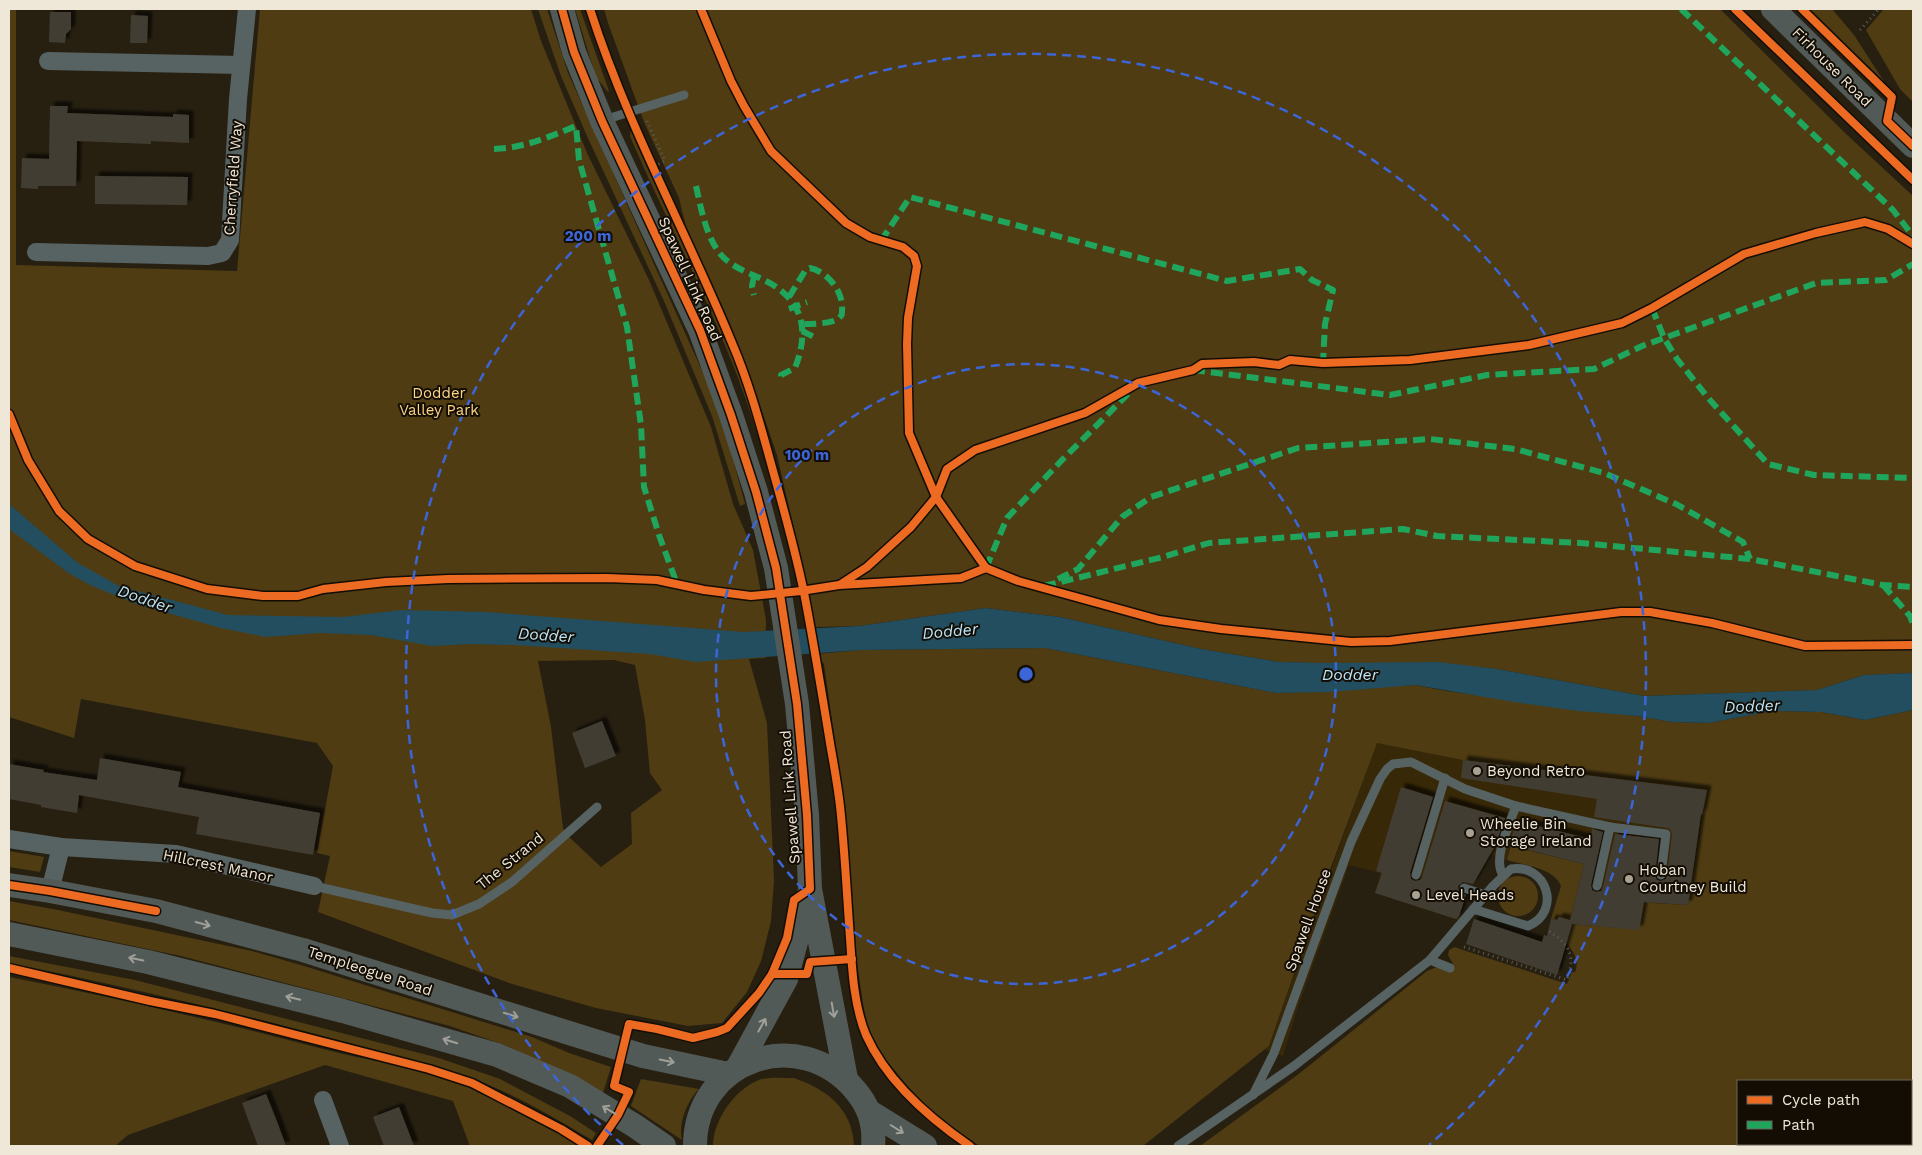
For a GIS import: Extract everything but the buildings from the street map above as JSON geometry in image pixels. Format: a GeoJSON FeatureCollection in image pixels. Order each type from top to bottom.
{"type":"FeatureCollection","features":[{"type":"Feature","properties":{"kind":"main road","name":"Spawell Link Road"},"geometry":{"type":"LineString","coordinates":[[562,9],[574,52],[602,121],[700,330],[731,415],[756,492],[776,568],[797,704],[807,815],[810,889],[846,1079]]}},
{"type":"Feature","properties":{"kind":"main road","name":"Firhouse Road"},"geometry":{"type":"LineString","coordinates":[[1773,9],[1913,146]]}},
{"type":"Feature","properties":{"kind":"main road","name":"Templeogue Road"},"geometry":{"type":"LineString","coordinates":[[9,885],[156,911],[303,950],[643,1056],[733,1071]]}},
{"type":"Feature","properties":{"kind":"main road","name":"Spawell Link Road"},"geometry":{"type":"LineString","coordinates":[[733,1071],[786,979],[810,889]]}},
{"type":"Feature","properties":{"kind":"main road"},"geometry":{"type":"LineString","coordinates":[[9,934],[158,964],[343,1011],[497,1055],[570,1086],[664,1146]]}},
{"type":"Feature","properties":{"kind":"main road"},"geometry":{"type":"LineString","coordinates":[[695,1146],[698,1118],[710,1094],[733,1071],[760,1058],[783,1055],[807,1058],[828,1066],[846,1079],[870,1112],[925,1146]]}},
{"type":"Feature","properties":{"kind":"main road"},"geometry":{"type":"LineString","coordinates":[[870,1112],[873,1146]]}},
{"type":"Feature","properties":{"kind":"street","name":"Cherryfield Way"},"geometry":{"type":"LineString","coordinates":[[36,252],[208,256],[222,253],[230,240],[241,65],[247,9]]}},
{"type":"Feature","properties":{"kind":"street"},"geometry":{"type":"LineString","coordinates":[[48,61],[241,65]]}},
{"type":"Feature","properties":{"kind":"street","name":"Hillcrest Manor"},"geometry":{"type":"LineString","coordinates":[[9,838],[61,847],[176,854],[314,886]]}},
{"type":"Feature","properties":{"kind":"street"},"geometry":{"type":"LineString","coordinates":[[50,891],[61,847]]}},
{"type":"Feature","properties":{"kind":"street"},"geometry":{"type":"LineString","coordinates":[[323,1100],[340,1146]]}},
{"type":"Feature","properties":{"kind":"lane"},"geometry":{"type":"LineString","coordinates":[[602,121],[684,95]]}},
{"type":"Feature","properties":{"kind":"lane","name":"Spawell House"},"geometry":{"type":"LineString","coordinates":[[1253,1095],[1274,1053],[1351,842],[1380,779],[1393,764],[1411,762],[1445,778]]}},
{"type":"Feature","properties":{"kind":"lane"},"geometry":{"type":"LineString","coordinates":[[1416,875],[1445,778],[1465,789],[1516,806],[1610,827],[1666,834],[1661,875]]}},
{"type":"Feature","properties":{"kind":"lane"},"geometry":{"type":"LineString","coordinates":[[1473,909],[1524,926],[1537,922],[1544,912],[1548,900],[1548,892],[1543,883],[1535,876],[1520,869],[1511,869],[1503,875],[1500,870],[1499,857],[1516,806]]}},
{"type":"Feature","properties":{"kind":"lane","name":"The Strand"},"geometry":{"type":"LineString","coordinates":[[314,886],[432,913],[452,915],[479,904],[512,882],[597,807]]}},
{"type":"Feature","properties":{"kind":"lane"},"geometry":{"type":"LineString","coordinates":[[1597,886],[1610,827]]}},
{"type":"Feature","properties":{"kind":"lane","name":"Spawell House"},"geometry":{"type":"LineString","coordinates":[[1178,1146],[1294,1066],[1430,960],[1503,875]]}},
{"type":"Feature","properties":{"kind":"lane"},"geometry":{"type":"LineString","coordinates":[[1464,888],[1485,895]]}},
{"type":"Feature","properties":{"kind":"lane"},"geometry":{"type":"LineString","coordinates":[[1430,960],[1450,968]]}},
{"type":"Feature","properties":{"kind":"path"},"geometry":{"type":"LineString","coordinates":[[1860,30],[1879,9]]}},
{"type":"Feature","properties":{"kind":"path"},"geometry":{"type":"LineString","coordinates":[[641,108],[665,161],[653,167]]}},
{"type":"Feature","properties":{"kind":"path"},"geometry":{"type":"LineString","coordinates":[[648,158],[657,176]]}},
{"type":"Feature","properties":{"kind":"path"},"geometry":{"type":"LineString","coordinates":[[930,504],[936,491]]}},
{"type":"Feature","properties":{"kind":"path"},"geometry":{"type":"LineString","coordinates":[[936,491],[986,568],[1018,581],[1160,620],[1221,629],[1351,642],[1390,641],[1621,612],[1650,612],[1712,623],[1805,646],[1913,645]]}},
{"type":"Feature","properties":{"kind":"path"},"geometry":{"type":"LineString","coordinates":[[830,587],[961,578],[986,568]]}},
{"type":"Feature","properties":{"kind":"path"},"geometry":{"type":"LineString","coordinates":[[839,585],[853,576]]}},
{"type":"Feature","properties":{"kind":"path"},"geometry":{"type":"LineString","coordinates":[[1464,947],[1567,980],[1571,966],[1569,949],[1560,939],[1537,922]]}},
{"type":"Feature","properties":{"kind":"path"},"geometry":{"type":"LineString","coordinates":[[1571,966],[1577,968]]}},
{"type":"Feature","properties":{"kind":"shaded area"},"geometry":{"type":"Polygon","coordinates":[[[1376,743],[1707,790],[1688,905],[1651,903],[1620,928],[1569,924],[1584,863],[1511,846],[1507,860],[1489,854],[1473,884],[1461,881],[1457,897],[1464,900],[1458,920],[1375,893],[1381,873],[1349,865],[1298,1007],[1283,1056],[1265,1050],[1269,1046],[1376,743]]]}},
{"type":"Feature","properties":{"kind":"green space","name":"Dodder Valley Park"},"geometry":{"type":"Polygon","coordinates":[[[9,9],[16,9],[16,265],[237,271],[260,9],[531,9],[541,41],[587,153],[649,280],[711,427],[733,504],[753,550],[766,620],[765,658],[749,659],[767,723],[774,880],[771,921],[761,961],[747,992],[722,1023],[688,1026],[596,1008],[512,984],[318,912],[330,856],[317,853],[333,766],[317,743],[81,699],[74,738],[9,717],[9,9]],[[614,660],[538,661],[551,727],[563,828],[568,836],[601,867],[632,844],[631,813],[662,790],[650,773],[645,720],[635,665],[614,660]]]}},
{"type":"Feature","properties":{"kind":"green space"},"geometry":{"type":"Polygon","coordinates":[[[538,9],[547,9],[568,73],[708,384],[724,426],[745,504],[740,506],[712,416],[664,301],[561,76],[538,9]]]}},
{"type":"Feature","properties":{"kind":"green space"},"geometry":{"type":"Polygon","coordinates":[[[575,9],[580,9],[608,92],[596,77],[575,9]]]}},
{"type":"Feature","properties":{"kind":"green space"},"geometry":{"type":"Polygon","coordinates":[[[604,9],[1720,9],[1844,132],[1913,196],[1913,673],[1864,675],[1817,690],[1644,696],[1497,669],[1279,662],[1201,649],[1060,617],[986,608],[859,626],[814,627],[777,455],[729,321],[686,227],[679,198],[644,122],[604,9]]]}},
{"type":"Feature","properties":{"kind":"green space"},"geometry":{"type":"Polygon","coordinates":[[[1805,9],[1832,9],[1854,35],[1885,83],[1805,9]]]}},
{"type":"Feature","properties":{"kind":"green space"},"geometry":{"type":"Polygon","coordinates":[[[1884,9],[1913,9],[1913,102],[1900,89],[1866,30],[1884,9]]]}},
{"type":"Feature","properties":{"kind":"green space"},"geometry":{"type":"Polygon","coordinates":[[[631,129],[733,346],[751,398],[774,481],[772,481],[747,402],[729,355],[632,141],[630,136],[631,129]]]}},
{"type":"Feature","properties":{"kind":"green space"},"geometry":{"type":"Polygon","coordinates":[[[1045,648],[1276,693],[1415,685],[1446,691],[1672,722],[1709,723],[1772,711],[1821,712],[1865,720],[1913,710],[1913,1146],[1200,1146],[1300,1073],[1427,971],[1437,967],[1448,972],[1453,964],[1448,955],[1449,950],[1455,947],[1567,984],[1572,972],[1575,972],[1577,964],[1573,952],[1565,941],[1569,924],[1620,928],[1627,893],[1651,903],[1688,905],[1706,790],[1463,760],[1377,743],[1327,878],[1269,1046],[1143,1146],[980,1146],[960,1134],[929,1110],[887,1061],[870,1034],[864,1010],[855,949],[845,812],[824,664],[816,654],[861,650],[1045,648]]]}},
{"type":"Feature","properties":{"kind":"green space"},"geometry":{"type":"Polygon","coordinates":[[[1511,846],[1584,864],[1570,920],[1559,917],[1557,920],[1551,919],[1561,886],[1557,880],[1545,871],[1507,860],[1511,846]]]}},
{"type":"Feature","properties":{"kind":"green space"},"geometry":{"type":"Polygon","coordinates":[[[9,851],[44,857],[40,872],[9,867],[9,851]]]}},
{"type":"Feature","properties":{"kind":"green space"},"geometry":{"type":"Polygon","coordinates":[[[1522,876],[1529,879],[1535,885],[1538,896],[1537,904],[1529,913],[1522,916],[1514,916],[1507,913],[1499,904],[1498,892],[1501,885],[1510,877],[1522,876]]]}},
{"type":"Feature","properties":{"kind":"green space"},"geometry":{"type":"Polygon","coordinates":[[[9,901],[252,951],[532,1037],[569,1053],[611,1067],[603,1093],[507,1046],[450,1026],[181,956],[9,920],[9,901]]]}},
{"type":"Feature","properties":{"kind":"green space"},"geometry":{"type":"Polygon","coordinates":[[[9,956],[135,980],[439,1058],[500,1079],[570,1116],[596,1133],[592,1140],[533,1106],[502,1091],[471,1078],[431,1065],[196,1004],[9,963],[9,956]]]}},
{"type":"Feature","properties":{"kind":"green space"},"geometry":{"type":"Polygon","coordinates":[[[9,977],[164,1010],[439,1076],[504,1103],[536,1119],[580,1146],[470,1146],[453,1101],[325,1065],[128,1135],[115,1146],[9,1146],[9,977]]]}},
{"type":"Feature","properties":{"kind":"green space"},"geometry":{"type":"Polygon","coordinates":[[[794,1078],[817,1088],[836,1102],[849,1121],[854,1146],[713,1146],[714,1136],[722,1115],[743,1089],[762,1079],[794,1078]]]}},
{"type":"Feature","properties":{"kind":"green space"},"geometry":{"type":"Polygon","coordinates":[[[641,1079],[699,1089],[684,1113],[681,1127],[682,1140],[631,1106],[641,1079]]]}},
{"type":"Feature","properties":{"kind":"water","name":"Dodder"},"geometry":{"type":"Polygon","coordinates":[[[9,504],[78,563],[119,586],[228,615],[343,617],[401,610],[486,612],[744,632],[859,626],[986,608],[1060,617],[1201,649],[1279,662],[1438,662],[1497,669],[1644,696],[1817,690],[1864,675],[1913,673],[1913,710],[1865,720],[1821,712],[1772,711],[1709,723],[1672,722],[1637,716],[1579,711],[1514,702],[1415,685],[1329,692],[1276,693],[1045,648],[861,650],[696,662],[650,654],[515,645],[471,644],[432,646],[371,635],[320,633],[266,637],[221,628],[136,604],[90,585],[70,574],[9,529],[9,504]]]}},
{"type":"Feature","properties":{"kind":"marked path"},"geometry":{"type":"LineString","coordinates":[[1681,9],[1893,210],[1913,236]]}},
{"type":"Feature","properties":{"kind":"marked path"},"geometry":{"type":"LineString","coordinates":[[494,149],[526,144],[576,126],[579,160],[627,327],[641,425],[644,487],[677,584]]}},
{"type":"Feature","properties":{"kind":"marked path"},"geometry":{"type":"LineString","coordinates":[[696,186],[707,228],[718,251],[734,265],[766,281],[788,297],[800,317],[802,329],[800,354],[795,368],[781,375],[782,382]]}},
{"type":"Feature","properties":{"kind":"marked path"},"geometry":{"type":"LineString","coordinates":[[881,241],[910,197],[1227,281],[1300,269],[1312,280],[1333,290],[1325,324],[1323,363]]}},
{"type":"Feature","properties":{"kind":"marked path"},"geometry":{"type":"LineString","coordinates":[[1193,370],[1390,395],[1487,375],[1594,369],[1642,346],[1816,283],[1886,280],[1913,264]]}},
{"type":"Feature","properties":{"kind":"marked path"},"geometry":{"type":"LineString","coordinates":[[789,297],[805,271],[810,268],[829,278],[838,290],[842,304],[842,314],[839,318],[827,323],[801,324]]}},
{"type":"Feature","properties":{"kind":"marked path"},"geometry":{"type":"LineString","coordinates":[[754,276],[752,286],[754,295]]}},
{"type":"Feature","properties":{"kind":"marked path"},"geometry":{"type":"LineString","coordinates":[[789,309],[807,302]]}},
{"type":"Feature","properties":{"kind":"marked path"},"geometry":{"type":"LineString","coordinates":[[1652,308],[1664,338],[1677,359],[1709,399],[1768,464],[1814,475],[1913,478]]}},
{"type":"Feature","properties":{"kind":"marked path"},"geometry":{"type":"LineString","coordinates":[[802,331],[818,339]]}},
{"type":"Feature","properties":{"kind":"marked path"},"geometry":{"type":"LineString","coordinates":[[986,568],[1007,518],[1128,394]]}},
{"type":"Feature","properties":{"kind":"marked path"},"geometry":{"type":"LineString","coordinates":[[1058,579],[1078,569],[1122,517],[1151,497],[1298,448],[1430,439],[1515,449],[1604,473],[1676,504],[1743,542],[1750,559]]}},
{"type":"Feature","properties":{"kind":"marked path"},"geometry":{"type":"LineString","coordinates":[[1044,586],[1163,557],[1209,543],[1403,529],[1437,536],[1581,543],[1750,559],[1883,585],[1913,587]]}},
{"type":"Feature","properties":{"kind":"marked path"},"geometry":{"type":"LineString","coordinates":[[1883,585],[1910,616],[1913,624]]}},
{"type":"Feature","properties":{"kind":"cycle path"},"geometry":{"type":"LineString","coordinates":[[562,9],[574,52],[602,121],[700,330],[731,415],[756,492],[776,568],[797,704],[807,815],[810,889],[794,900],[787,938],[772,974],[759,993],[727,1028],[693,1038],[629,1024],[614,1086],[629,1092],[618,1115],[597,1146]]}},
{"type":"Feature","properties":{"kind":"cycle path"},"geometry":{"type":"LineString","coordinates":[[590,9],[621,94],[738,357],[785,513],[806,603],[837,782],[844,846],[853,975],[856,1000],[862,1024],[875,1052],[897,1083],[925,1111],[970,1146]]}},
{"type":"Feature","properties":{"kind":"cycle path"},"geometry":{"type":"LineString","coordinates":[[701,9],[731,81],[771,151],[846,223],[870,237],[903,247],[914,256],[917,266],[908,318],[907,344],[909,433],[936,497],[986,568]]}},
{"type":"Feature","properties":{"kind":"cycle path"},"geometry":{"type":"LineString","coordinates":[[1735,9],[1913,180]]}},
{"type":"Feature","properties":{"kind":"cycle path"},"geometry":{"type":"LineString","coordinates":[[1802,9],[1892,97],[1887,121],[1913,146]]}},
{"type":"Feature","properties":{"kind":"cycle path"},"geometry":{"type":"LineString","coordinates":[[841,584],[867,567],[911,527],[936,497],[947,469],[975,450],[1085,413],[1138,383],[1193,370],[1202,364],[1254,362],[1279,365],[1290,360],[1323,363],[1410,360],[1529,345],[1622,323],[1652,308],[1744,254],[1816,233],[1865,222],[1888,229],[1913,244]]}},
{"type":"Feature","properties":{"kind":"cycle path"},"geometry":{"type":"LineString","coordinates":[[9,414],[28,460],[59,511],[88,539],[135,566],[207,589],[263,596],[298,596],[323,589],[386,582],[448,579],[607,578],[657,580],[704,590],[751,596],[839,585],[961,578],[986,568],[1018,581],[1159,620],[1221,629],[1351,642],[1390,641],[1621,612],[1650,612],[1712,623],[1805,646],[1913,645]]}},
{"type":"Feature","properties":{"kind":"cycle path"},"geometry":{"type":"LineString","coordinates":[[9,885],[156,911]]}},
{"type":"Feature","properties":{"kind":"cycle path"},"geometry":{"type":"LineString","coordinates":[[772,974],[807,974],[810,962],[852,959]]}},
{"type":"Feature","properties":{"kind":"cycle path"},"geometry":{"type":"LineString","coordinates":[[9,968],[215,1014],[429,1069],[472,1083],[561,1129],[588,1146]]}},
{"type":"Feature","properties":{"kind":"place","name":"Beyond Retro"},"geometry":{"type":"Point","coordinates":[1477,771]}},
{"type":"Feature","properties":{"kind":"place","name":"Wheelie Bin Storage Ireland"},"geometry":{"type":"Point","coordinates":[1470,833]}},
{"type":"Feature","properties":{"kind":"place","name":"Hoban Courtney Build"},"geometry":{"type":"Point","coordinates":[1629,879]}},
{"type":"Feature","properties":{"kind":"place","name":"Level Heads"},"geometry":{"type":"Point","coordinates":[1416,895]}}]}
